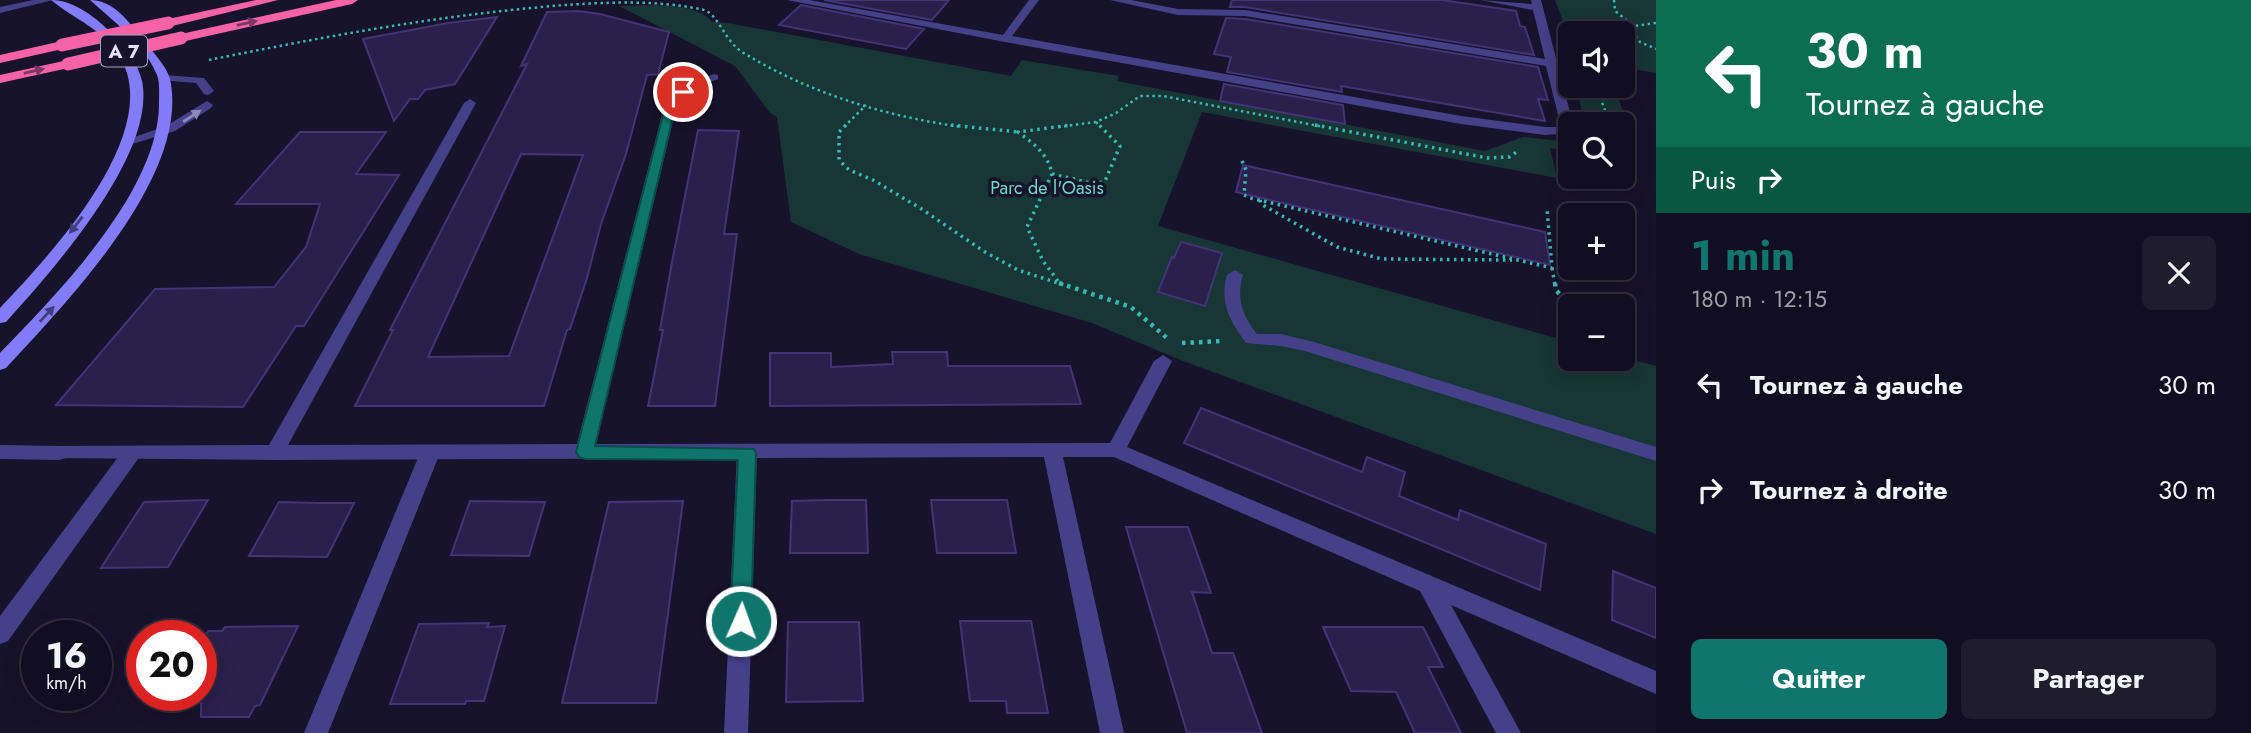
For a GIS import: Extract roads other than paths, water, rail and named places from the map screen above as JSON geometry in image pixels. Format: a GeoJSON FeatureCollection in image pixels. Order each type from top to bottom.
{"type":"FeatureCollection","features":[{"type":"Feature","properties":{"kind":"highway","name":"A 7"},"geometry":{"type":"LineString","coordinates":[[0,59],[272,0]]}},
{"type":"Feature","properties":{"kind":"highway","name":"A 7"},"geometry":{"type":"LineString","coordinates":[[0,79],[352,0]]}},
{"type":"Feature","properties":{"kind":"main road"},"geometry":{"type":"LineString","coordinates":[[0,318],[47,263],[105,187],[129,141],[136,110],[136,83],[128,63],[103,29],[81,12],[56,0]]}},
{"type":"Feature","properties":{"kind":"main road"},"geometry":{"type":"LineString","coordinates":[[0,364],[63,296],[124,217],[146,178],[161,134],[166,104],[164,78],[126,25],[95,0]]}},
{"type":"Feature","properties":{"kind":"street"},"geometry":{"type":"LineString","coordinates":[[0,9],[48,0]]}},
{"type":"Feature","properties":{"kind":"street"},"geometry":{"type":"LineString","coordinates":[[792,0],[1461,120],[1545,131],[1568,130],[1537,4],[1485,0]]}},
{"type":"Feature","properties":{"kind":"street"},"geometry":{"type":"LineString","coordinates":[[1005,39],[1034,0]]}},
{"type":"Feature","properties":{"kind":"street"},"geometry":{"type":"LineString","coordinates":[[1115,0],[1178,12],[1245,13],[1551,63]]}},
{"type":"Feature","properties":{"kind":"street"},"geometry":{"type":"LineString","coordinates":[[585,452],[671,103],[696,84],[714,77]]}},
{"type":"Feature","properties":{"kind":"street"},"geometry":{"type":"LineString","coordinates":[[129,141],[161,134],[196,115],[208,98],[200,80],[164,78]]}},
{"type":"Feature","properties":{"kind":"street"},"geometry":{"type":"LineString","coordinates":[[274,453],[470,103]]}},
{"type":"Feature","properties":{"kind":"street"},"geometry":{"type":"LineString","coordinates":[[1235,275],[1230,288],[1230,300],[1242,326],[1252,339],[1281,340],[1308,346],[1656,454]]}},
{"type":"Feature","properties":{"kind":"street"},"geometry":{"type":"LineString","coordinates":[[1116,450],[1163,361]]}},
{"type":"Feature","properties":{"kind":"street"},"geometry":{"type":"LineString","coordinates":[[0,452],[747,453],[1116,450],[1656,683]]}},
{"type":"Feature","properties":{"kind":"street"},"geometry":{"type":"LineString","coordinates":[[1052,451],[1112,733]]}},
{"type":"Feature","properties":{"kind":"street"},"geometry":{"type":"LineString","coordinates":[[316,733],[430,453]]}},
{"type":"Feature","properties":{"kind":"street"},"geometry":{"type":"LineString","coordinates":[[736,733],[747,453]]}},
{"type":"Feature","properties":{"kind":"street"},"geometry":{"type":"LineString","coordinates":[[0,634],[131,454]]}},
{"type":"Feature","properties":{"kind":"street"},"geometry":{"type":"LineString","coordinates":[[1428,585],[1509,733]]}},
{"type":"Feature","properties":{"kind":"park label","name":"Parc de l'Oasis"},"geometry":{"type":"Point","coordinates":[1047,188]}}]}
